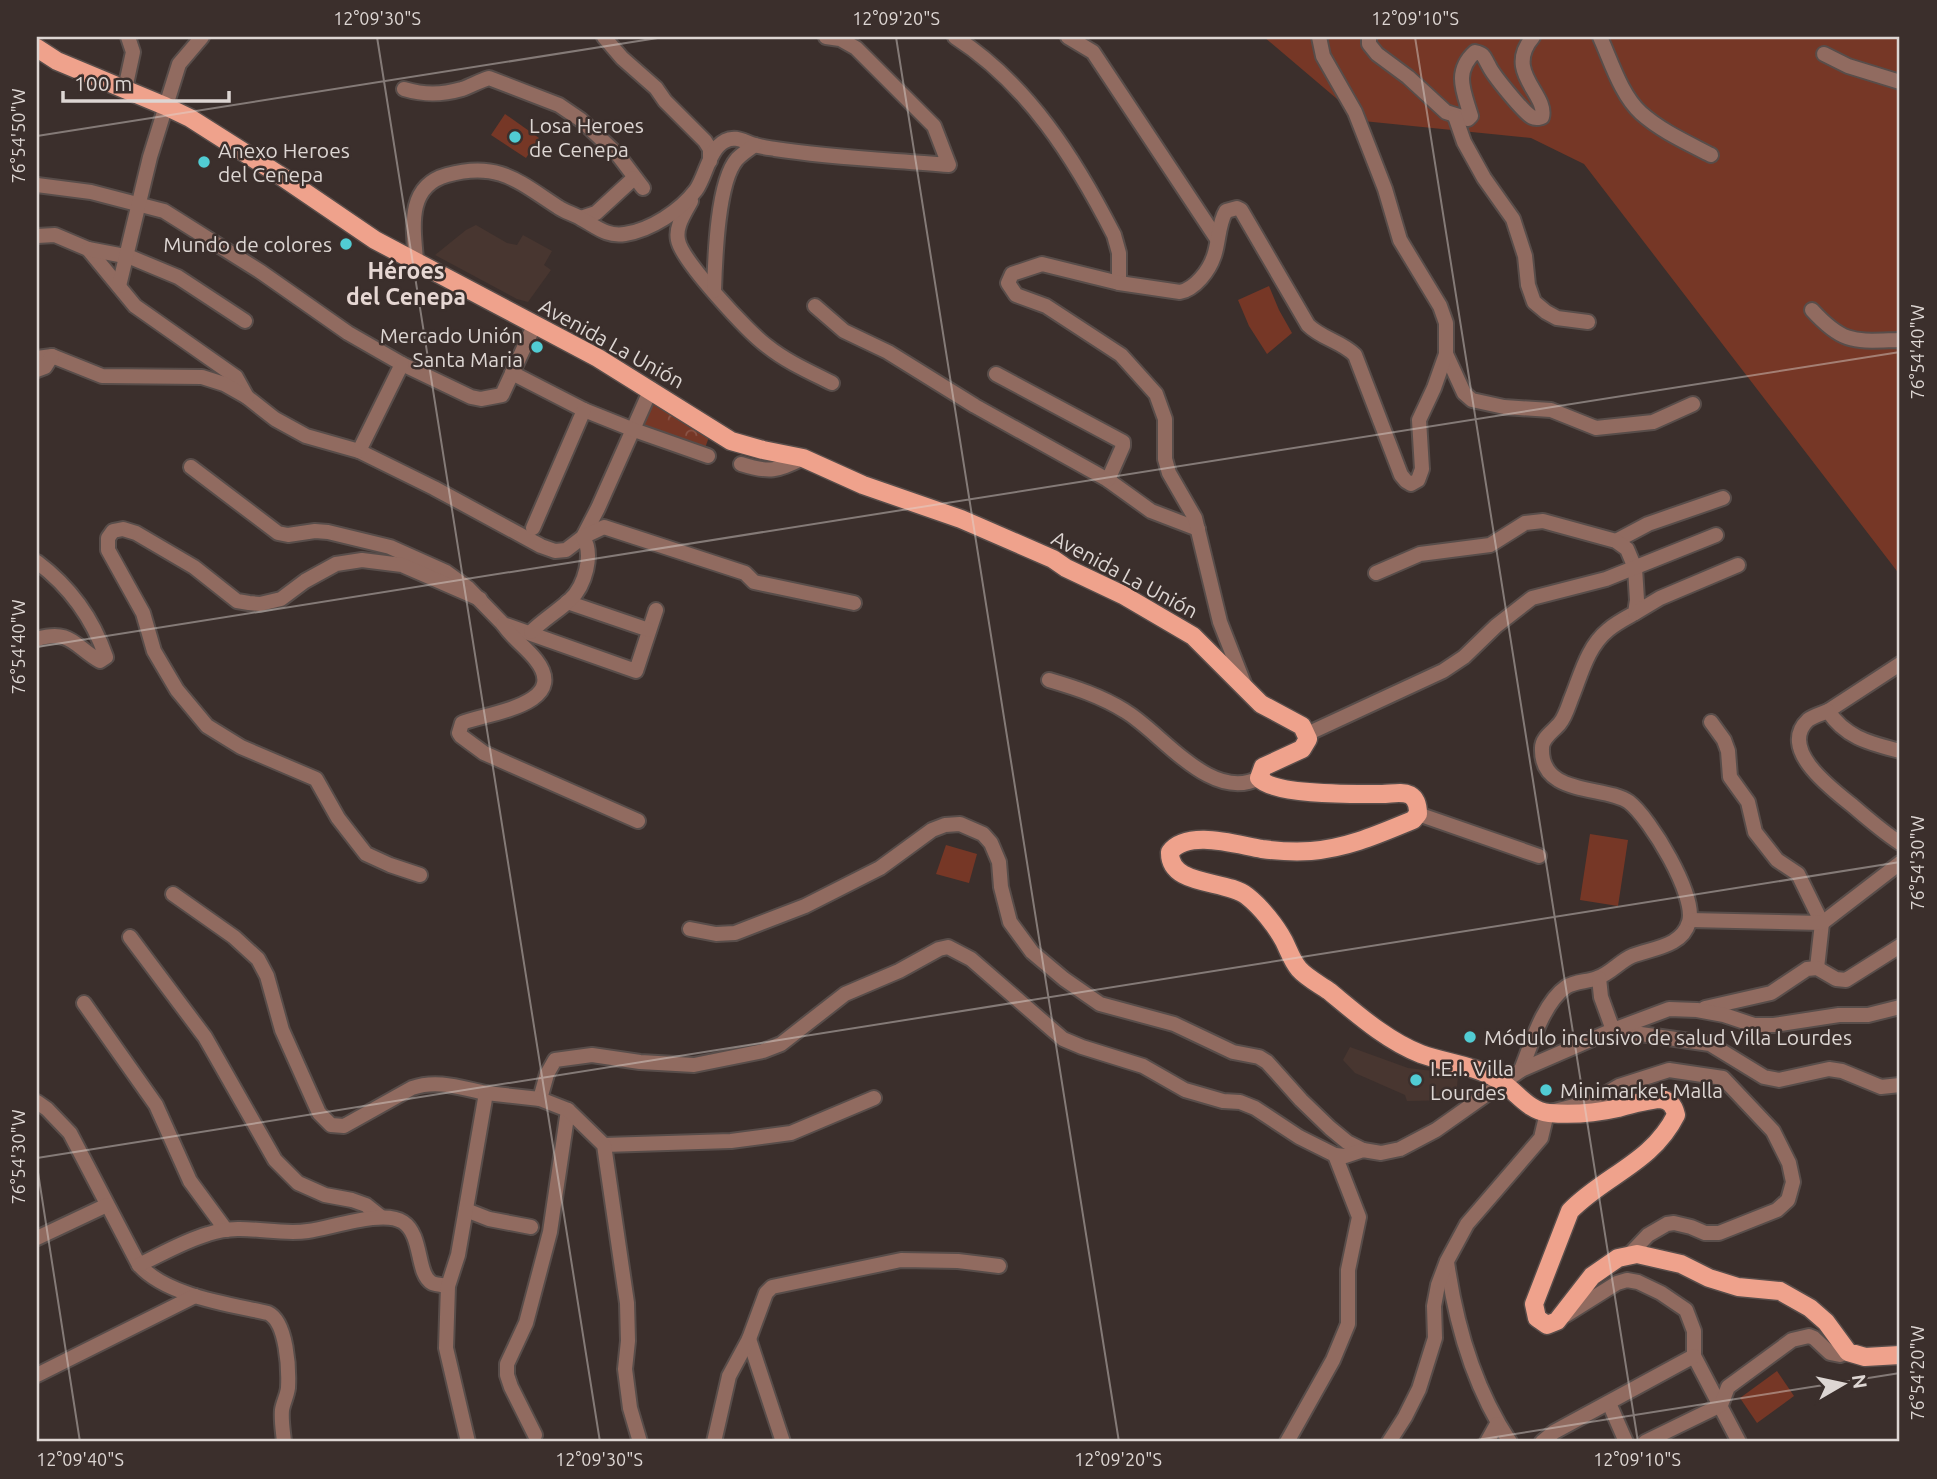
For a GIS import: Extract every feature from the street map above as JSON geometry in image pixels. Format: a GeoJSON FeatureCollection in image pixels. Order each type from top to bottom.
{"type":"FeatureCollection","features":[{"type":"Feature","properties":{"kind":"main road","name":"Avenida La Unión"},"geometry":{"type":"LineString","coordinates":[[37,48],[57,61],[190,118],[375,240],[416,259],[534,326],[598,358],[731,441],[803,458],[863,485],[961,519],[1053,559],[1066,568],[1122,594],[1193,636],[1261,704],[1302,726],[1307,734]]}},
{"type":"Feature","properties":{"kind":"main road"},"geometry":{"type":"LineString","coordinates":[[1307,734],[1307,744],[1303,749],[1268,762],[1263,766],[1259,778],[1267,784],[1290,790],[1403,793],[1414,798],[1418,814],[1413,820],[1347,846],[1308,851],[1264,849],[1229,841],[1185,841],[1172,849],[1170,860],[1174,867],[1186,877],[1229,887],[1245,894],[1284,940],[1300,971],[1353,1013],[1421,1054],[1473,1068],[1503,1083],[1534,1110],[1547,1113],[1583,1113],[1660,1099],[1673,1106],[1676,1115],[1667,1133],[1652,1149],[1581,1200],[1570,1211],[1534,1307],[1537,1318],[1544,1324],[1557,1321],[1592,1276],[1618,1258],[1630,1254],[1681,1264],[1709,1278],[1738,1287],[1780,1291],[1797,1298],[1826,1322],[1848,1352],[1865,1357],[1900,1355]]}},
{"type":"Feature","properties":{"kind":"street"},"geometry":{"type":"LineString","coordinates":[[125,89],[133,52],[128,37]]}},
{"type":"Feature","properties":{"kind":"street"},"geometry":{"type":"LineString","coordinates":[[119,286],[165,106],[179,64],[202,37]]}},
{"type":"Feature","properties":{"kind":"street"},"geometry":{"type":"LineString","coordinates":[[604,37],[705,141],[710,149],[710,161]]}},
{"type":"Feature","properties":{"kind":"street"},"geometry":{"type":"LineString","coordinates":[[826,37],[840,39],[856,48],[934,126],[950,165],[797,152],[730,138],[721,142],[710,161],[678,228],[677,239],[691,268],[765,345],[790,362],[832,383]]}},
{"type":"Feature","properties":{"kind":"street"},"geometry":{"type":"LineString","coordinates":[[955,37],[981,54],[1042,116],[1114,235],[1119,253],[1119,283]]}},
{"type":"Feature","properties":{"kind":"street"},"geometry":{"type":"LineString","coordinates":[[1068,37],[1093,52]]}},
{"type":"Feature","properties":{"kind":"street"},"geometry":{"type":"LineString","coordinates":[[1080,37],[1093,52],[1217,239]]}},
{"type":"Feature","properties":{"kind":"street"},"geometry":{"type":"LineString","coordinates":[[1245,688],[1220,622],[1195,518],[1169,473],[1165,459],[1165,419],[1156,394],[1121,355],[1046,306],[1016,295],[1008,283],[1012,274],[1042,264],[1119,283],[1180,292],[1189,290],[1201,278],[1214,257],[1226,211],[1234,208],[1241,210],[1308,325],[1317,334],[1345,345],[1355,355],[1401,475],[1411,484],[1418,480],[1422,470],[1419,420],[1446,354],[1446,323],[1440,306],[1400,240],[1385,189],[1355,112],[1324,56],[1319,37]]}},
{"type":"Feature","properties":{"kind":"street"},"geometry":{"type":"LineString","coordinates":[[1369,37],[1369,44],[1377,54],[1408,77],[1446,112],[1462,119],[1471,117],[1463,97],[1461,73],[1467,60],[1475,52],[1485,57],[1489,67],[1523,110],[1531,116],[1542,117],[1543,110],[1525,73],[1522,59],[1527,43],[1533,37]]}},
{"type":"Feature","properties":{"kind":"street"},"geometry":{"type":"LineString","coordinates":[[1600,37],[1627,94],[1640,113],[1711,155]]}},
{"type":"Feature","properties":{"kind":"street"},"geometry":{"type":"LineString","coordinates":[[1824,54],[1848,66],[1900,82]]}},
{"type":"Feature","properties":{"kind":"street"},"geometry":{"type":"LineString","coordinates":[[404,89],[421,94],[439,94],[463,89],[482,80],[496,79],[559,105],[581,120],[618,155],[639,183],[596,214],[581,218]]}},
{"type":"Feature","properties":{"kind":"street"},"geometry":{"type":"LineString","coordinates":[[1455,116],[1464,142],[1513,219],[1525,256],[1528,285],[1534,302],[1557,318],[1588,322]]}},
{"type":"Feature","properties":{"kind":"street"},"geometry":{"type":"LineString","coordinates":[[714,292],[715,236],[727,181],[736,159],[755,145]]}},
{"type":"Feature","properties":{"kind":"street"},"geometry":{"type":"LineString","coordinates":[[416,259],[413,218],[425,186],[433,179],[454,173],[479,170],[504,173],[534,189],[560,209],[581,218],[600,231],[613,235],[627,234],[669,216],[696,190]]}},
{"type":"Feature","properties":{"kind":"street"},"geometry":{"type":"LineString","coordinates":[[37,185],[91,192],[164,211],[261,272],[348,333],[402,364],[471,397],[481,399],[502,395],[534,326]]}},
{"type":"Feature","properties":{"kind":"street"},"geometry":{"type":"LineString","coordinates":[[37,236],[55,235],[88,249],[125,256],[177,277],[245,321]]}},
{"type":"Feature","properties":{"kind":"street"},"geometry":{"type":"LineString","coordinates":[[88,249],[135,306],[236,377],[247,397]]}},
{"type":"Feature","properties":{"kind":"street"},"geometry":{"type":"LineString","coordinates":[[815,306],[844,331],[888,352],[975,406],[1108,480],[1152,511],[1198,528]]}},
{"type":"Feature","properties":{"kind":"street"},"geometry":{"type":"LineString","coordinates":[[1812,310],[1830,330],[1844,338],[1869,342],[1900,340]]}},
{"type":"Feature","properties":{"kind":"street"},"geometry":{"type":"LineString","coordinates":[[1446,354],[1464,393],[1472,400],[1504,407],[1551,410],[1596,429],[1653,422],[1693,404]]}},
{"type":"Feature","properties":{"kind":"street"},"geometry":{"type":"LineString","coordinates":[[37,370],[45,367],[52,356]]}},
{"type":"Feature","properties":{"kind":"street"},"geometry":{"type":"LineString","coordinates":[[37,358],[52,356],[102,376],[202,377],[224,384],[247,397],[275,419],[306,436],[359,451],[555,551],[566,551],[596,529],[611,528],[745,573],[754,582],[854,603]]}},
{"type":"Feature","properties":{"kind":"street"},"geometry":{"type":"LineString","coordinates":[[359,451],[402,364]]}},
{"type":"Feature","properties":{"kind":"street"},"geometry":{"type":"LineString","coordinates":[[512,373],[584,410],[708,456]]}},
{"type":"Feature","properties":{"kind":"street"},"geometry":{"type":"LineString","coordinates":[[996,374],[1123,442],[1108,480]]}},
{"type":"Feature","properties":{"kind":"street"},"geometry":{"type":"LineString","coordinates":[[583,537],[651,389]]}},
{"type":"Feature","properties":{"kind":"street"},"geometry":{"type":"LineString","coordinates":[[533,528],[584,410]]}},
{"type":"Feature","properties":{"kind":"street"},"geometry":{"type":"LineString","coordinates":[[741,464],[779,471],[803,458]]}},
{"type":"Feature","properties":{"kind":"street"},"geometry":{"type":"LineString","coordinates":[[191,467],[278,533],[288,535],[328,532],[390,547],[446,572],[480,599],[503,624],[510,635],[537,662],[544,679],[542,691],[535,698],[499,714],[462,723],[459,733],[461,736],[484,753],[638,821]]}},
{"type":"Feature","properties":{"kind":"street"},"geometry":{"type":"LineString","coordinates":[[1616,541],[1648,524],[1723,498]]}},
{"type":"Feature","properties":{"kind":"street"},"geometry":{"type":"LineString","coordinates":[[1376,573],[1420,554],[1490,545],[1525,523],[1543,521],[1616,541],[1627,549],[1635,568],[1635,613]]}},
{"type":"Feature","properties":{"kind":"street"},"geometry":{"type":"LineString","coordinates":[[420,875],[366,854],[338,818],[316,779],[241,747],[207,726],[177,690],[154,652],[144,613],[108,550],[108,538],[113,531],[123,529],[136,533],[194,567],[237,601],[249,603],[260,604],[281,599],[305,581],[336,564],[362,560],[402,565],[480,599]]}},
{"type":"Feature","properties":{"kind":"street"},"geometry":{"type":"LineString","coordinates":[[1307,734],[1443,671],[1464,657],[1496,626],[1532,598],[1606,579],[1716,535]]}},
{"type":"Feature","properties":{"kind":"street"},"geometry":{"type":"LineString","coordinates":[[531,632],[567,602],[582,582],[587,560],[587,544],[583,537]]}},
{"type":"Feature","properties":{"kind":"street"},"geometry":{"type":"LineString","coordinates":[[37,562],[76,600],[94,627],[106,657],[100,661],[61,635],[37,639]]}},
{"type":"Feature","properties":{"kind":"street"},"geometry":{"type":"LineString","coordinates":[[1521,1070],[1540,1022],[1565,988],[1599,978],[1631,957],[1658,949],[1682,936],[1690,920],[1682,883],[1650,825],[1627,801],[1583,790],[1561,781],[1547,768],[1544,761],[1544,740],[1562,722],[1587,656],[1606,631],[1660,597],[1738,565]]}},
{"type":"Feature","properties":{"kind":"street"},"geometry":{"type":"LineString","coordinates":[[567,602],[649,630]]}},
{"type":"Feature","properties":{"kind":"street"},"geometry":{"type":"LineString","coordinates":[[503,624],[636,671],[656,610]]}},
{"type":"Feature","properties":{"kind":"street"},"geometry":{"type":"LineString","coordinates":[[1900,664],[1828,711],[1810,718],[1799,739],[1804,757],[1817,778],[1900,843]]}},
{"type":"Feature","properties":{"kind":"street"},"geometry":{"type":"LineString","coordinates":[[1049,680],[1089,692],[1127,712],[1210,776],[1237,784],[1249,783],[1259,778]]}},
{"type":"Feature","properties":{"kind":"street"},"geometry":{"type":"LineString","coordinates":[[1828,711],[1842,729],[1854,736],[1900,751]]}},
{"type":"Feature","properties":{"kind":"street"},"geometry":{"type":"LineString","coordinates":[[1711,722],[1724,740],[1728,751],[1730,777],[1748,802],[1755,832],[1777,860],[1798,874],[1822,923],[1817,968]]}},
{"type":"Feature","properties":{"kind":"street"},"geometry":{"type":"LineString","coordinates":[[1418,814],[1539,856]]}},
{"type":"Feature","properties":{"kind":"street"},"geometry":{"type":"LineString","coordinates":[[690,929],[716,934],[735,933],[805,906],[880,867],[932,831],[945,825],[960,824],[983,834],[991,843],[999,862],[1002,897],[1010,922],[1032,952],[1064,979],[1100,1004],[1174,1024],[1233,1052],[1259,1057],[1347,1142],[1363,1150],[1381,1153],[1400,1149],[1436,1130],[1521,1070],[1668,1009],[1697,1010],[1754,1025],[1774,1026],[1839,1015],[1868,1015],[1900,1007]]}},
{"type":"Feature","properties":{"kind":"street"},"geometry":{"type":"LineString","coordinates":[[1690,920],[1822,923],[1900,863]]}},
{"type":"Feature","properties":{"kind":"street"},"geometry":{"type":"LineString","coordinates":[[173,894],[234,937],[258,959],[267,976],[282,1030],[320,1113],[327,1122],[344,1126],[412,1088],[432,1082],[486,1093],[540,1099],[568,1110],[604,1145],[626,1303],[628,1341],[625,1369],[629,1408],[640,1442]]}},
{"type":"Feature","properties":{"kind":"street"},"geometry":{"type":"LineString","coordinates":[[130,937],[205,1037],[275,1160],[298,1182],[324,1195],[359,1203],[381,1217]]}},
{"type":"Feature","properties":{"kind":"street"},"geometry":{"type":"LineString","coordinates":[[1697,1010],[1771,993],[1807,969],[1817,968],[1836,979],[1846,980],[1900,946]]}},
{"type":"Feature","properties":{"kind":"street"},"geometry":{"type":"LineString","coordinates":[[540,1099],[547,1074],[555,1060],[592,1055],[640,1062],[694,1065],[763,1052],[781,1044],[845,994],[948,947],[971,959],[1063,1039],[1143,1066],[1185,1090],[1255,1108],[1299,1137],[1335,1156],[1363,1150]]}},
{"type":"Feature","properties":{"kind":"street"},"geometry":{"type":"LineString","coordinates":[[1599,978],[1601,997],[1613,1030]]}},
{"type":"Feature","properties":{"kind":"street"},"geometry":{"type":"LineString","coordinates":[[84,1003],[156,1105],[190,1181],[226,1230]]}},
{"type":"Feature","properties":{"kind":"street"},"geometry":{"type":"LineString","coordinates":[[1613,1030],[1710,1044],[1764,1077],[1779,1080],[1829,1069],[1842,1071],[1881,1087],[1900,1085]]}},
{"type":"Feature","properties":{"kind":"street"},"geometry":{"type":"LineString","coordinates":[[1388,1442],[1405,1417],[1423,1378],[1435,1338],[1434,1306],[1447,1261],[1467,1224],[1541,1139],[1547,1113],[1593,1101],[1630,1082],[1669,1070],[1723,1078],[1773,1131],[1789,1163],[1793,1182],[1788,1200],[1777,1210],[1719,1233],[1705,1233],[1674,1223],[1667,1224],[1648,1235],[1630,1254]]}},
{"type":"Feature","properties":{"kind":"street"},"geometry":{"type":"LineString","coordinates":[[468,1442],[446,1348],[448,1286],[458,1255],[486,1093]]}},
{"type":"Feature","properties":{"kind":"street"},"geometry":{"type":"LineString","coordinates":[[604,1145],[731,1141],[791,1133],[874,1098]]}},
{"type":"Feature","properties":{"kind":"street"},"geometry":{"type":"LineString","coordinates":[[37,1102],[70,1133],[139,1265],[158,1280],[195,1296],[275,1316],[284,1333],[288,1389],[282,1410],[284,1442]]}},
{"type":"Feature","properties":{"kind":"street"},"geometry":{"type":"LineString","coordinates":[[535,1435],[511,1387],[507,1364],[526,1323],[550,1232],[568,1110]]}},
{"type":"Feature","properties":{"kind":"street"},"geometry":{"type":"LineString","coordinates":[[1287,1442],[1333,1360],[1348,1324],[1348,1270],[1359,1217],[1335,1156]]}},
{"type":"Feature","properties":{"kind":"street"},"geometry":{"type":"LineString","coordinates":[[37,1238],[107,1205]]}},
{"type":"Feature","properties":{"kind":"street"},"geometry":{"type":"LineString","coordinates":[[466,1210],[488,1219],[531,1227]]}},
{"type":"Feature","properties":{"kind":"street"},"geometry":{"type":"LineString","coordinates":[[139,1265],[208,1233],[259,1228],[289,1233],[381,1217],[395,1218],[406,1224],[415,1236],[428,1279],[448,1286]]}},
{"type":"Feature","properties":{"kind":"street"},"geometry":{"type":"LineString","coordinates":[[714,1442],[729,1376],[749,1339],[766,1293],[772,1287],[901,1260],[958,1261],[999,1266]]}},
{"type":"Feature","properties":{"kind":"street"},"geometry":{"type":"LineString","coordinates":[[1447,1261],[1454,1312],[1482,1395],[1510,1442]]}},
{"type":"Feature","properties":{"kind":"street"},"geometry":{"type":"LineString","coordinates":[[1557,1321],[1617,1283],[1627,1280],[1661,1293],[1686,1310],[1694,1331],[1694,1356],[1739,1442]]}},
{"type":"Feature","properties":{"kind":"street"},"geometry":{"type":"LineString","coordinates":[[37,1376],[195,1296]]}},
{"type":"Feature","properties":{"kind":"street"},"geometry":{"type":"LineString","coordinates":[[1646,1442],[1721,1405],[1728,1387],[1792,1340],[1809,1336],[1830,1353],[1840,1355],[1848,1352]]}},
{"type":"Feature","properties":{"kind":"street"},"geometry":{"type":"LineString","coordinates":[[749,1339],[783,1442]]}},
{"type":"Feature","properties":{"kind":"street"},"geometry":{"type":"LineString","coordinates":[[1542,1442],[1554,1432],[1694,1356]]}},
{"type":"Feature","properties":{"kind":"street"},"geometry":{"type":"LineString","coordinates":[[1609,1403],[1626,1442]]}},
{"type":"Feature","properties":{"kind":"street"},"geometry":{"type":"LineString","coordinates":[[1487,1442],[1497,1424]]}},
{"type":"Feature","properties":{"kind":"shaded area"},"geometry":{"type":"Polygon","coordinates":[[[476,225],[507,243],[517,245],[523,235],[552,251],[544,265],[551,270],[528,302],[517,299],[435,255],[476,225]]]}},
{"type":"Feature","properties":{"kind":"shaded area","name":"I.E.I. Villa Lourdes"},"geometry":{"type":"Polygon","coordinates":[[[1350,1047],[1408,1068],[1458,1074],[1456,1100],[1407,1101],[1405,1095],[1355,1073],[1343,1060],[1350,1047]]]}},
{"type":"Feature","properties":{"kind":"green space"},"geometry":{"type":"Polygon","coordinates":[[[1264,37],[1900,37],[1900,575],[1584,164],[1531,138],[1363,121],[1264,37]]]}},
{"type":"Feature","properties":{"kind":"green space","name":"Losa Heroes de Cenepa"},"geometry":{"type":"Polygon","coordinates":[[[505,114],[539,138],[526,158],[491,135],[505,114]]]}},
{"type":"Feature","properties":{"kind":"green space"},"geometry":{"type":"Polygon","coordinates":[[[1269,286],[1292,333],[1267,354],[1249,326],[1238,300],[1269,286]]]}},
{"type":"Feature","properties":{"kind":"green space"},"geometry":{"type":"Polygon","coordinates":[[[653,394],[710,434],[705,448],[639,425],[653,394]]]}},
{"type":"Feature","properties":{"kind":"green space"},"geometry":{"type":"Polygon","coordinates":[[[1590,834],[1628,840],[1618,906],[1580,900],[1590,834]]]}},
{"type":"Feature","properties":{"kind":"green space"},"geometry":{"type":"Polygon","coordinates":[[[946,845],[977,854],[969,883],[936,874],[946,845]]]}},
{"type":"Feature","properties":{"kind":"green space"},"geometry":{"type":"Polygon","coordinates":[[[1777,1371],[1794,1396],[1757,1423],[1740,1398],[1777,1371]]]}},
{"type":"Feature","properties":{"kind":"place","name":"Losa Heroes de Cenepa"},"geometry":{"type":"Point","coordinates":[515,137]}},
{"type":"Feature","properties":{"kind":"place","name":"Anexo Heroes del Cenepa"},"geometry":{"type":"Point","coordinates":[204,162]}},
{"type":"Feature","properties":{"kind":"place","name":"Mundo de colores"},"geometry":{"type":"Point","coordinates":[346,244]}},
{"type":"Feature","properties":{"kind":"place","name":"Mercado Unión Santa Maria"},"geometry":{"type":"Point","coordinates":[537,347]}},
{"type":"Feature","properties":{"kind":"place","name":"Módulo inclusivo de salud Villa Lourdes"},"geometry":{"type":"Point","coordinates":[1470,1037]}},
{"type":"Feature","properties":{"kind":"place","name":"I.E.I. Villa Lourdes"},"geometry":{"type":"Point","coordinates":[1416,1080]}},
{"type":"Feature","properties":{"kind":"place","name":"Minimarket Malla"},"geometry":{"type":"Point","coordinates":[1546,1090]}},
{"type":"Feature","properties":{"kind":"district","name":"Héroes del Cenepa"},"geometry":{"type":"Point","coordinates":[406,283]}}]}
